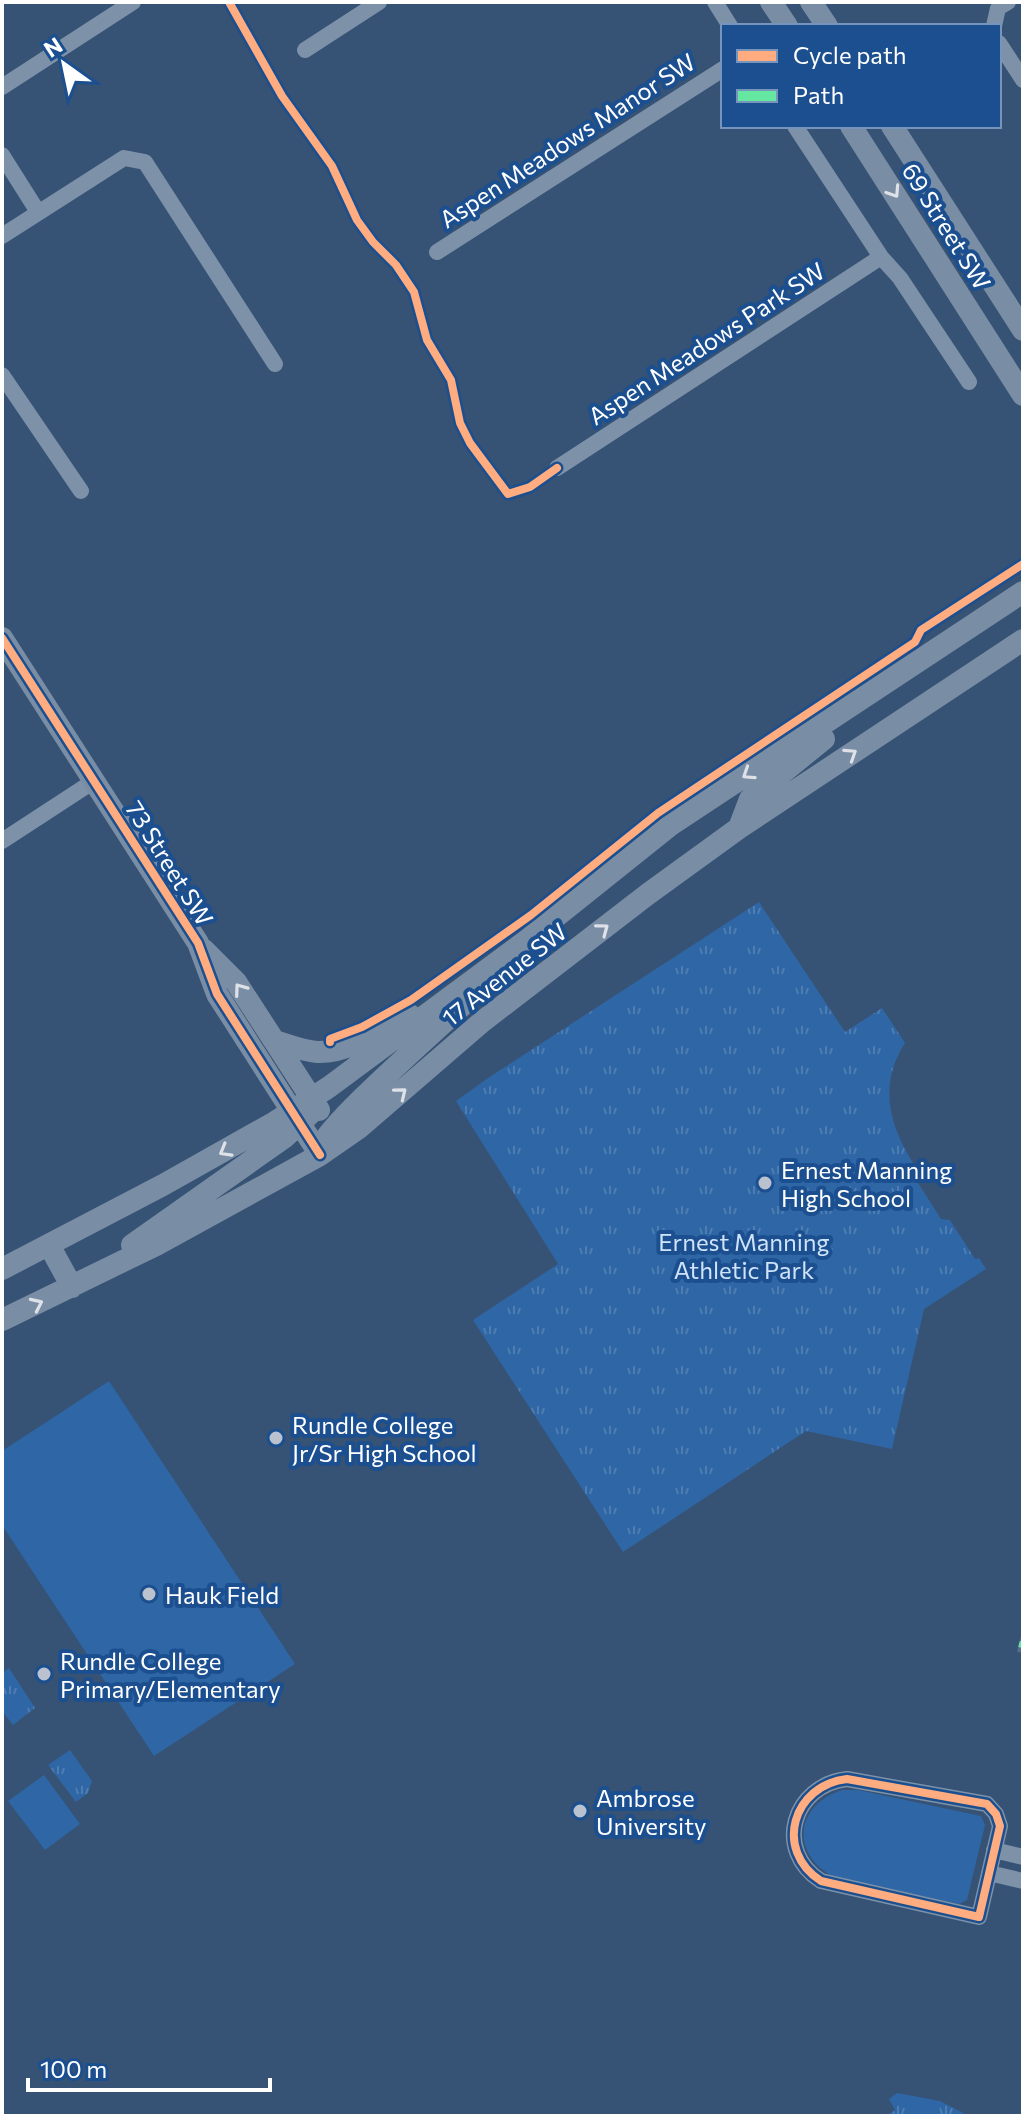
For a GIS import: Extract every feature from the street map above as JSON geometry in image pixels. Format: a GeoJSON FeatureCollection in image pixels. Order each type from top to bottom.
{"type":"FeatureCollection","features":[{"type":"Feature","properties":{"kind":"main road"},"geometry":{"type":"LineString","coordinates":[[771,2],[786,24]]}},
{"type":"Feature","properties":{"kind":"main road","name":"69 Street SW"},"geometry":{"type":"LineString","coordinates":[[852,128],[1023,395]]}},
{"type":"Feature","properties":{"kind":"main road","name":"69 Street SW"},"geometry":{"type":"LineString","coordinates":[[893,128],[1023,330]]}},
{"type":"Feature","properties":{"kind":"main road","name":"17 Avenue SW"},"geometry":{"type":"LineString","coordinates":[[311,1099],[527,940],[672,824],[1023,592]]}},
{"type":"Feature","properties":{"kind":"main road","name":"73 Street SW"},"geometry":{"type":"LineString","coordinates":[[2,638],[198,943],[236,982],[336,1136]]}},
{"type":"Feature","properties":{"kind":"main road"},"geometry":{"type":"LineString","coordinates":[[739,828],[750,799],[762,788],[953,638]]}},
{"type":"Feature","properties":{"kind":"main road","name":"17 Avenue SW"},"geometry":{"type":"LineString","coordinates":[[2,1320],[244,1199],[320,1155],[336,1136],[412,1084],[483,1021],[739,828],[1023,640]]}},
{"type":"Feature","properties":{"kind":"main road"},"geometry":{"type":"LineString","coordinates":[[336,1136],[527,940]]}},
{"type":"Feature","properties":{"kind":"main road","name":"73 Street SW"},"geometry":{"type":"LineString","coordinates":[[198,943],[217,994],[320,1155]]}},
{"type":"Feature","properties":{"kind":"main road"},"geometry":{"type":"LineString","coordinates":[[275,1041],[315,1052],[360,1042],[471,982]]}},
{"type":"Feature","properties":{"kind":"main road"},"geometry":{"type":"LineString","coordinates":[[2,1269],[296,1118],[310,1115],[311,1099]]}},
{"type":"Feature","properties":{"kind":"main road"},"geometry":{"type":"LineString","coordinates":[[49,1245],[72,1287],[296,1118]]}},
{"type":"Feature","properties":{"kind":"street"},"geometry":{"type":"LineString","coordinates":[[2,87],[133,2]]}},
{"type":"Feature","properties":{"kind":"street"},"geometry":{"type":"LineString","coordinates":[[305,50],[379,2]]}},
{"type":"Feature","properties":{"kind":"street"},"geometry":{"type":"LineString","coordinates":[[715,2],[729,24]]}},
{"type":"Feature","properties":{"kind":"street"},"geometry":{"type":"LineString","coordinates":[[994,24],[998,8],[1008,2]]}},
{"type":"Feature","properties":{"kind":"street"},"geometry":{"type":"LineString","coordinates":[[1001,46],[1023,80]]}},
{"type":"Feature","properties":{"kind":"street","name":"Aspen Meadows Manor SW"},"geometry":{"type":"LineString","coordinates":[[437,252],[721,70]]}},
{"type":"Feature","properties":{"kind":"street"},"geometry":{"type":"LineString","coordinates":[[796,128],[881,257],[900,278],[969,382]]}},
{"type":"Feature","properties":{"kind":"street"},"geometry":{"type":"LineString","coordinates":[[2,155],[38,212]]}},
{"type":"Feature","properties":{"kind":"street"},"geometry":{"type":"LineString","coordinates":[[2,236],[124,158],[145,162],[275,364]]}},
{"type":"Feature","properties":{"kind":"street","name":"Aspen Meadows Park SW"},"geometry":{"type":"LineString","coordinates":[[557,468],[881,257]]}},
{"type":"Feature","properties":{"kind":"street"},"geometry":{"type":"LineString","coordinates":[[2,375],[81,491]]}},
{"type":"Feature","properties":{"kind":"street"},"geometry":{"type":"LineString","coordinates":[[2,841],[94,781]]}},
{"type":"Feature","properties":{"kind":"street"},"geometry":{"type":"LineString","coordinates":[[838,1780],[857,1780],[987,1804],[996,1814],[1000,1826],[994,1850],[979,1917],[821,1881],[808,1871],[798,1856],[794,1838],[796,1819],[805,1800],[820,1787],[838,1780]]}},
{"type":"Feature","properties":{"kind":"street"},"geometry":{"type":"LineString","coordinates":[[994,1850],[1023,1857]]}},
{"type":"Feature","properties":{"kind":"street"},"geometry":{"type":"LineString","coordinates":[[989,1873],[1023,1881]]}},
{"type":"Feature","properties":{"kind":"green space","name":"Ernest Manning Athletic Park"},"geometry":{"type":"Polygon","coordinates":[[[759,902],[845,1032],[882,1008],[905,1043],[897,1059],[889,1090],[893,1121],[915,1166],[913,1175],[941,1219],[950,1220],[975,1259],[979,1258],[986,1269],[924,1309],[892,1449],[806,1431],[623,1552],[473,1320],[558,1264],[456,1101],[759,902]]]}},
{"type":"Feature","properties":{"kind":"green space","name":"Hauk Field"},"geometry":{"type":"Polygon","coordinates":[[[109,1381],[295,1664],[154,1756],[2,1525],[2,1451],[109,1381]]]}},
{"type":"Feature","properties":{"kind":"green space"},"geometry":{"type":"Polygon","coordinates":[[[9,1668],[35,1708],[13,1725],[2,1711],[2,1673],[9,1668]]]}},
{"type":"Feature","properties":{"kind":"green space"},"geometry":{"type":"Polygon","coordinates":[[[70,1750],[92,1781],[88,1793],[76,1802],[48,1765],[70,1750]]]}},
{"type":"Feature","properties":{"kind":"green space"},"geometry":{"type":"Polygon","coordinates":[[[44,1775],[80,1824],[45,1850],[8,1801],[44,1775]]]}},
{"type":"Feature","properties":{"kind":"green space"},"geometry":{"type":"Polygon","coordinates":[[[842,1790],[858,1790],[981,1816],[985,1825],[967,1900],[959,1904],[838,1879],[822,1870],[805,1845],[807,1819],[826,1798],[842,1790]]]}},
{"type":"Feature","properties":{"kind":"green space"},"geometry":{"type":"Polygon","coordinates":[[[897,2093],[940,2101],[969,2116],[886,2116],[895,2110],[889,2099],[897,2093]]]}},
{"type":"Feature","properties":{"kind":"tunnel"},"geometry":{"type":"LineString","coordinates":[[1019,1644],[1023,1645]]}},
{"type":"Feature","properties":{"kind":"marked path"},"geometry":{"type":"LineString","coordinates":[[1019,1644],[1023,1645]]}},
{"type":"Feature","properties":{"kind":"cycle path"},"geometry":{"type":"LineString","coordinates":[[229,2],[282,96],[332,166],[357,220],[396,265],[414,292],[427,340],[451,380],[460,423],[470,443],[508,494],[530,487],[557,468]]}},
{"type":"Feature","properties":{"kind":"cycle path"},"geometry":{"type":"LineString","coordinates":[[330,1042],[330,1039],[362,1027],[411,1000],[531,915],[658,813],[915,642],[921,630],[1023,564]]}},
{"type":"Feature","properties":{"kind":"cycle path"},"geometry":{"type":"LineString","coordinates":[[2,638],[198,943],[217,994],[320,1155]]}},
{"type":"Feature","properties":{"kind":"cycle path"},"geometry":{"type":"LineString","coordinates":[[847,1779],[987,1804],[996,1814],[1000,1826],[979,1917],[821,1881],[806,1868],[797,1853],[794,1837],[802,1806],[813,1793],[828,1784],[847,1779]]}},
{"type":"Feature","properties":{"kind":"place","name":"Ernest Manning High School"},"geometry":{"type":"Point","coordinates":[765,1183]}},
{"type":"Feature","properties":{"kind":"place","name":"Rundle College Jr/Sr High School"},"geometry":{"type":"Point","coordinates":[276,1438]}},
{"type":"Feature","properties":{"kind":"place","name":"Hauk Field"},"geometry":{"type":"Point","coordinates":[149,1594]}},
{"type":"Feature","properties":{"kind":"place","name":"Rundle College Primary/Elementary"},"geometry":{"type":"Point","coordinates":[44,1674]}},
{"type":"Feature","properties":{"kind":"place","name":"Ambrose University"},"geometry":{"type":"Point","coordinates":[580,1811]}}]}
